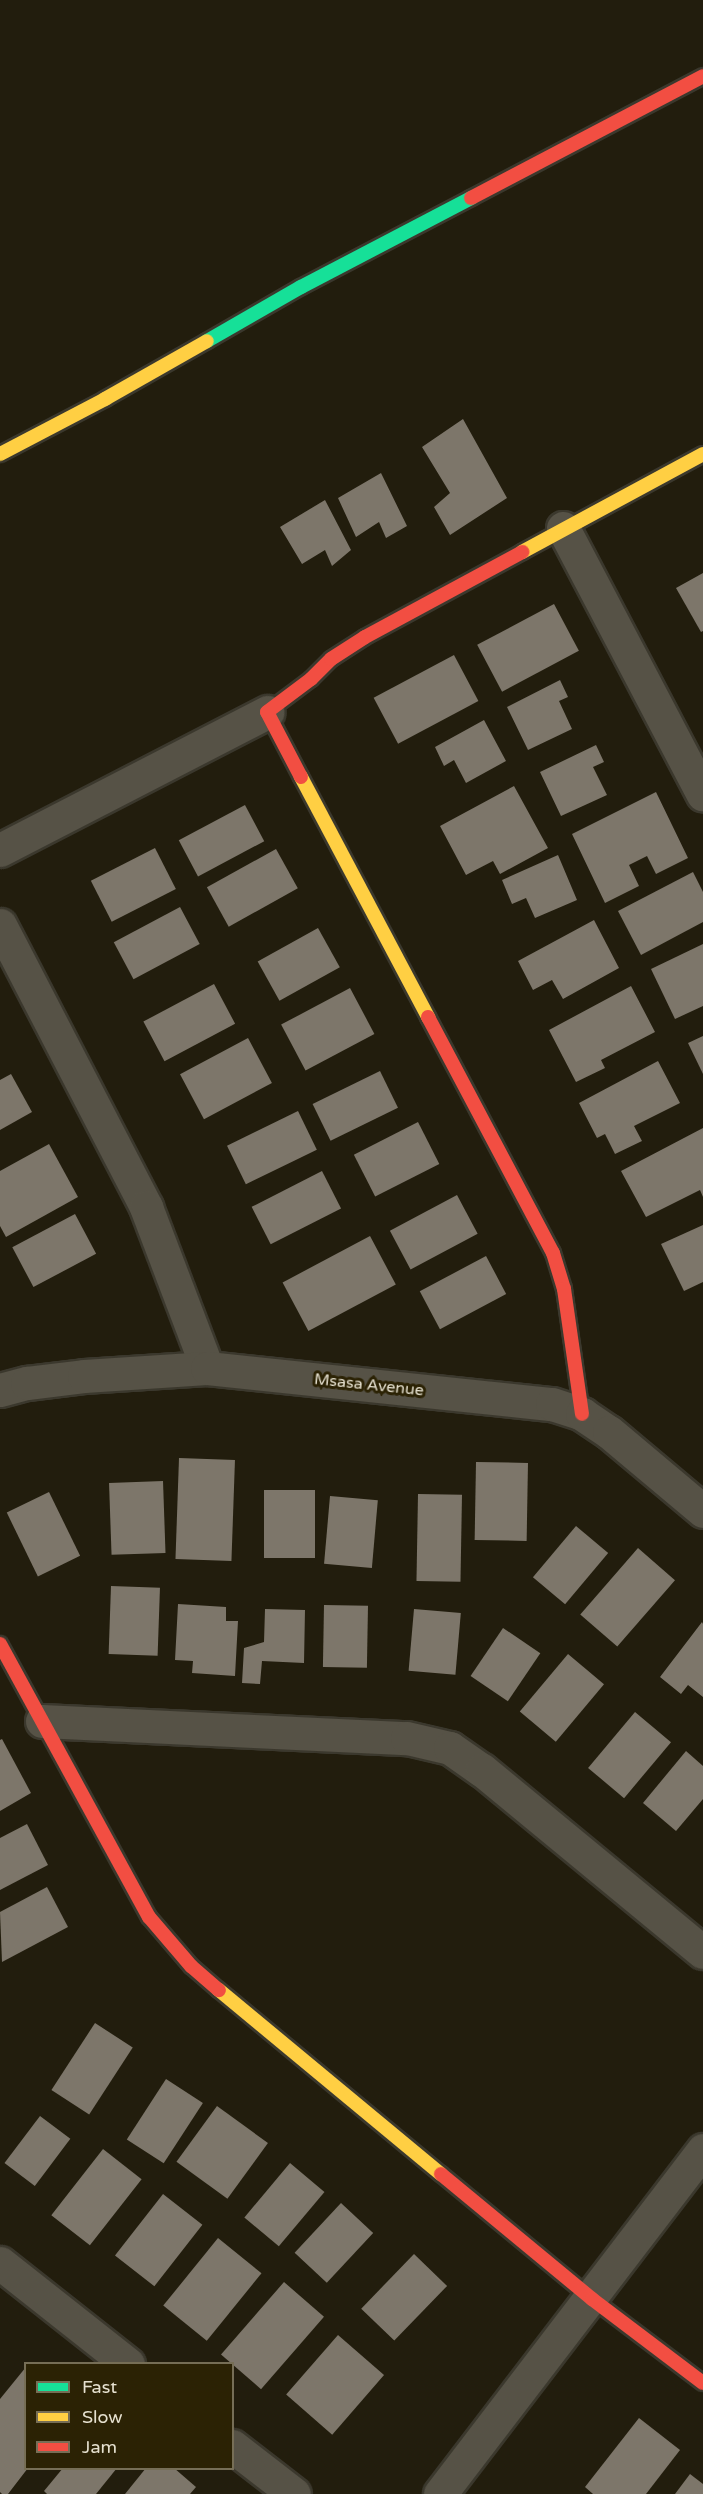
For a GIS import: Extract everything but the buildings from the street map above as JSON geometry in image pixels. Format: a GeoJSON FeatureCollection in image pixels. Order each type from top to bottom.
{"type":"FeatureCollection","features":[{"type":"Feature","properties":{"kind":"street"},"geometry":{"type":"LineString","coordinates":[[0,454],[105,399],[312,281],[703,76]]}},
{"type":"Feature","properties":{"kind":"street"},"geometry":{"type":"LineString","coordinates":[[0,850],[267,712],[311,679],[331,659],[364,637],[703,454]]}},
{"type":"Feature","properties":{"kind":"street"},"geometry":{"type":"LineString","coordinates":[[563,528],[703,795]]}},
{"type":"Feature","properties":{"kind":"street"},"geometry":{"type":"LineString","coordinates":[[267,712],[553,1253],[564,1289],[582,1414]]}},
{"type":"Feature","properties":{"kind":"street"},"geometry":{"type":"LineString","coordinates":[[0,925],[146,1207],[207,1368]]}},
{"type":"Feature","properties":{"kind":"street","name":"Msasa Avenue"},"geometry":{"type":"LineString","coordinates":[[0,1390],[27,1383],[84,1376],[207,1368],[552,1404],[582,1414],[609,1432],[703,1511]]}},
{"type":"Feature","properties":{"kind":"street"},"geometry":{"type":"LineString","coordinates":[[0,1644],[149,1917],[191,1966],[592,2299],[703,2383]]}},
{"type":"Feature","properties":{"kind":"street"},"geometry":{"type":"LineString","coordinates":[[42,1721],[407,1738],[450,1748],[482,1770],[703,1952]]}},
{"type":"Feature","properties":{"kind":"street"},"geometry":{"type":"LineString","coordinates":[[440,2494],[592,2299],[703,2150]]}},
{"type":"Feature","properties":{"kind":"street"},"geometry":{"type":"LineString","coordinates":[[0,2263],[125,2362]]}},
{"type":"Feature","properties":{"kind":"street"},"geometry":{"type":"LineString","coordinates":[[234,2448],[294,2494]]}},
{"type":"Feature","properties":{"kind":"traffic: fast"},"geometry":{"type":"LineString","coordinates":[[207,341],[301,287],[471,198]]}},
{"type":"Feature","properties":{"kind":"traffic: slow"},"geometry":{"type":"LineString","coordinates":[[0,454],[105,399],[207,341]]}},
{"type":"Feature","properties":{"kind":"traffic: slow"},"geometry":{"type":"LineString","coordinates":[[522,552],[703,454]]}},
{"type":"Feature","properties":{"kind":"traffic: slow"},"geometry":{"type":"LineString","coordinates":[[301,777],[428,1017]]}},
{"type":"Feature","properties":{"kind":"traffic: slow"},"geometry":{"type":"LineString","coordinates":[[219,1990],[441,2174]]}},
{"type":"Feature","properties":{"kind":"traffic: jam"},"geometry":{"type":"LineString","coordinates":[[471,198],[703,76]]}},
{"type":"Feature","properties":{"kind":"traffic: jam"},"geometry":{"type":"LineString","coordinates":[[301,777],[267,712],[311,679],[331,659],[365,637],[522,552]]}},
{"type":"Feature","properties":{"kind":"traffic: jam"},"geometry":{"type":"LineString","coordinates":[[428,1017],[553,1253],[564,1289],[582,1414]]}},
{"type":"Feature","properties":{"kind":"traffic: jam"},"geometry":{"type":"LineString","coordinates":[[0,1644],[149,1917],[191,1966],[219,1990]]}},
{"type":"Feature","properties":{"kind":"traffic: jam"},"geometry":{"type":"LineString","coordinates":[[441,2174],[592,2299],[703,2383]]}}]}
